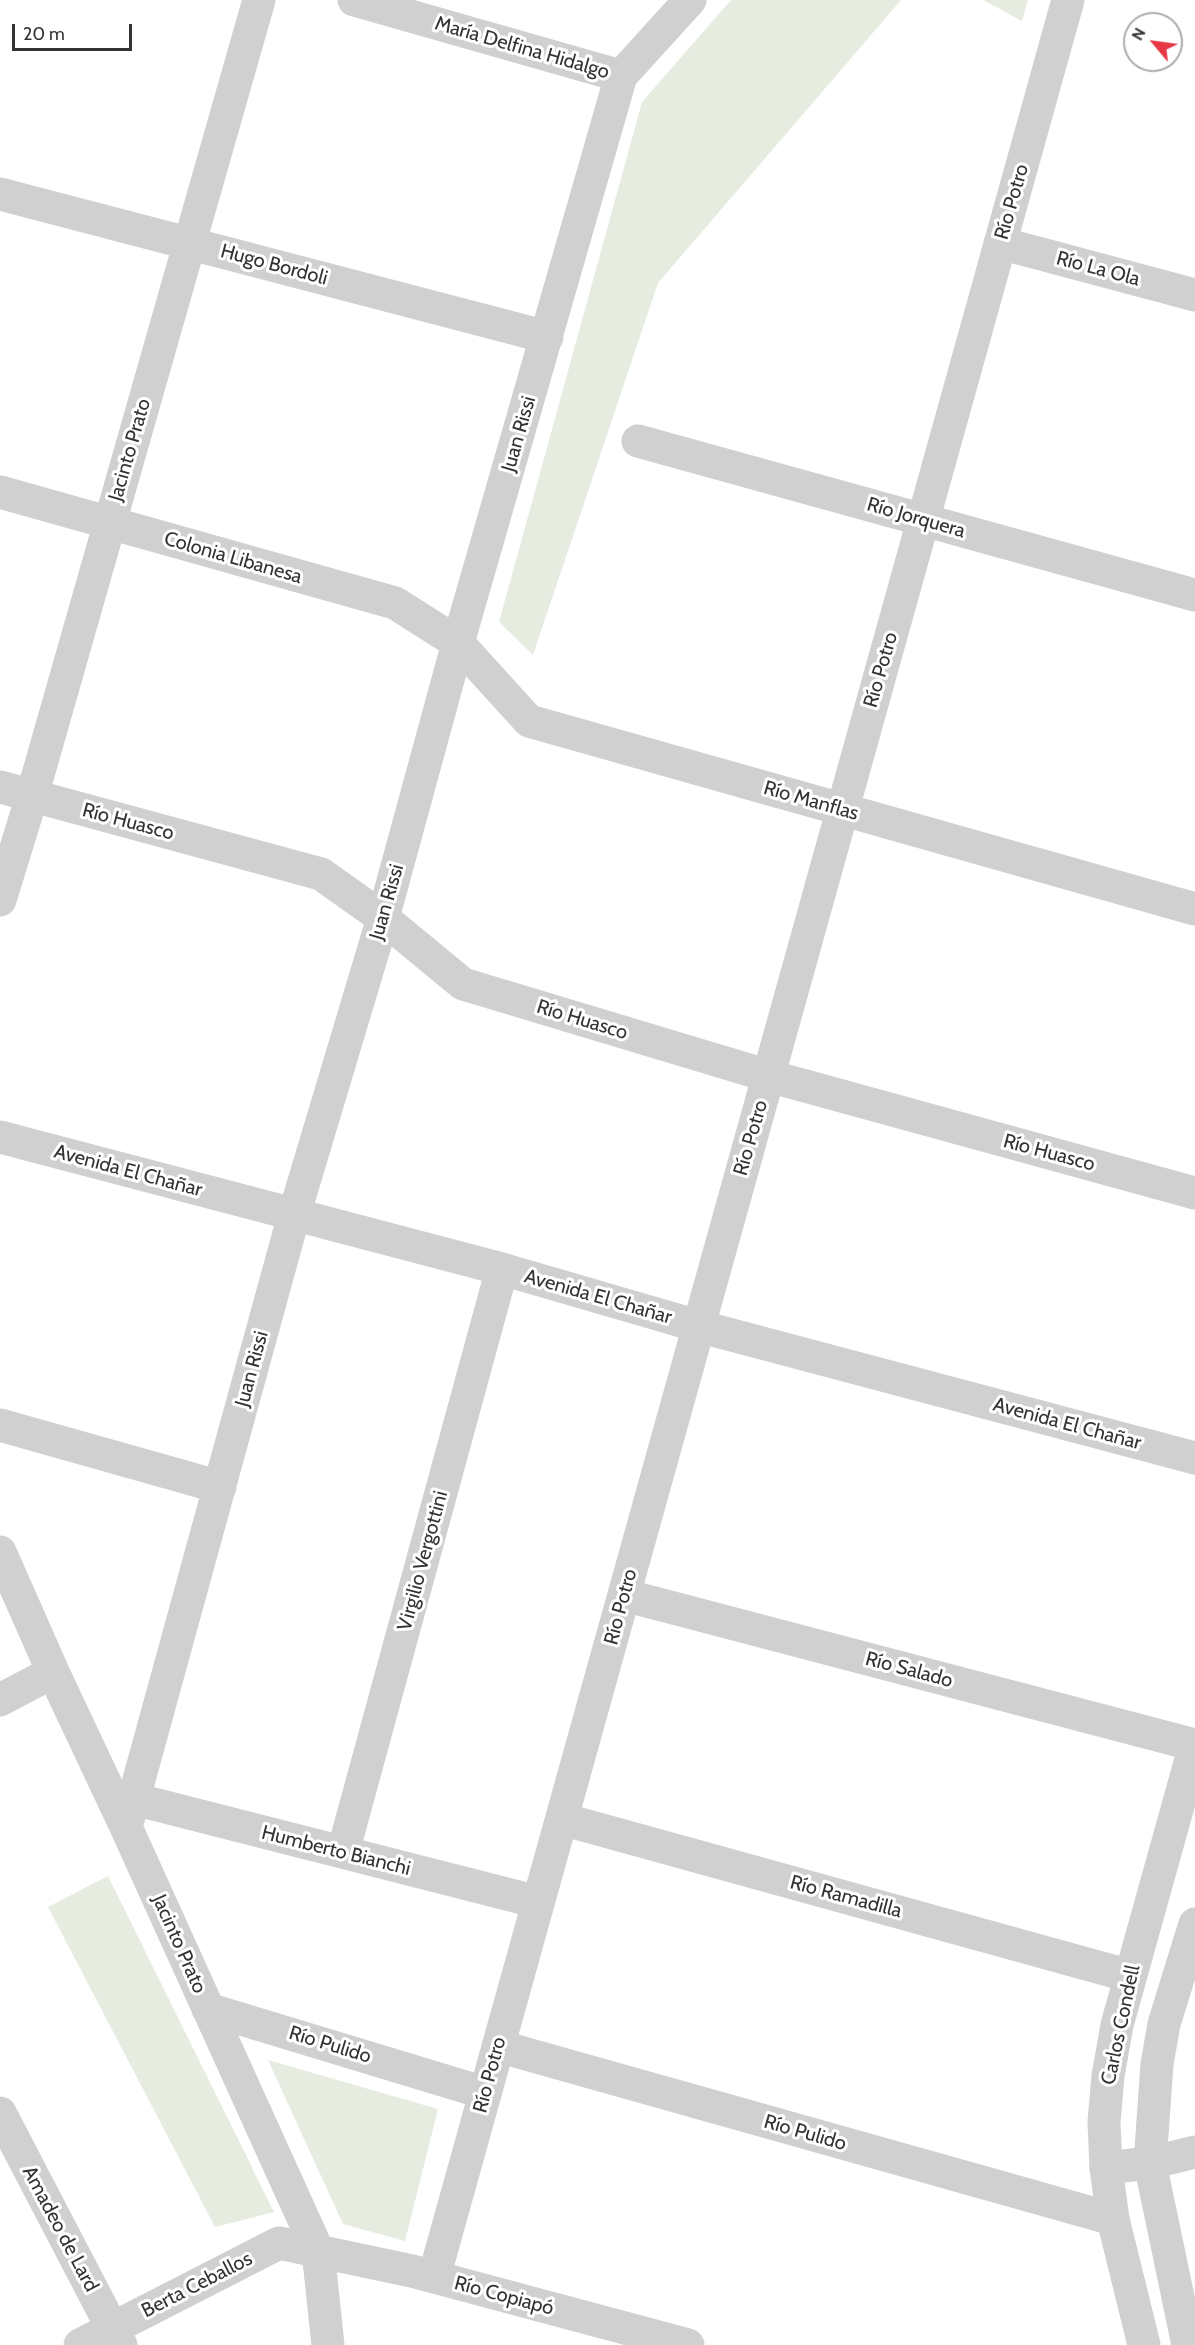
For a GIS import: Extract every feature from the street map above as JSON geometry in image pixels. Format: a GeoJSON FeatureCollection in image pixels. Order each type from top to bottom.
{"type":"FeatureCollection","features":[{"type":"Feature","properties":{"kind":"street","name":"Jacinto Prato"},"geometry":{"type":"LineString","coordinates":[[0,900],[32,796],[259,0]]}},
{"type":"Feature","properties":{"kind":"street","name":"María Delfina Hidalgo"},"geometry":{"type":"LineString","coordinates":[[354,0],[621,76]]}},
{"type":"Feature","properties":{"kind":"street","name":"Juan Rissi"},"geometry":{"type":"LineString","coordinates":[[130,1813],[294,1215],[383,918],[458,643],[621,76],[690,0]]}},
{"type":"Feature","properties":{"kind":"street","name":"Río Potro"},"geometry":{"type":"LineString","coordinates":[[434,2277],[1068,0]]}},
{"type":"Feature","properties":{"kind":"street","name":"Hugo Bordoli"},"geometry":{"type":"LineString","coordinates":[[0,194],[547,337]]}},
{"type":"Feature","properties":{"kind":"street","name":"Río La Ola"},"geometry":{"type":"LineString","coordinates":[[1000,243],[1195,295]]}},
{"type":"Feature","properties":{"kind":"street","name":"Río Jorquera"},"geometry":{"type":"LineString","coordinates":[[638,441],[1195,595]]}},
{"type":"Feature","properties":{"kind":"street","name":"Colonia Libanesa"},"geometry":{"type":"LineString","coordinates":[[0,492],[395,603],[458,643]]}},
{"type":"Feature","properties":{"kind":"street","name":"Río Manflas"},"geometry":{"type":"LineString","coordinates":[[458,643],[530,721],[1195,909]]}},
{"type":"Feature","properties":{"kind":"street","name":"Río Huasco"},"geometry":{"type":"LineString","coordinates":[[0,787],[321,874],[383,918],[463,984],[769,1076],[1195,1193]]}},
{"type":"Feature","properties":{"kind":"street","name":"Avenida El Chañar"},"geometry":{"type":"LineString","coordinates":[[0,1137],[502,1269],[698,1326],[1195,1458]]}},
{"type":"Feature","properties":{"kind":"street","name":"Virgilio Vergottini"},"geometry":{"type":"LineString","coordinates":[[343,1852],[502,1269]]}},
{"type":"Feature","properties":{"kind":"street"},"geometry":{"type":"LineString","coordinates":[[0,1425],[220,1487]]}},
{"type":"Feature","properties":{"kind":"street","name":"Jacinto Prato"},"geometry":{"type":"LineString","coordinates":[[0,1552],[53,1672],[130,1813],[208,2009],[318,2251],[328,2345]]}},
{"type":"Feature","properties":{"kind":"street","name":"Río Salado"},"geometry":{"type":"LineString","coordinates":[[624,1594],[1195,1745]]}},
{"type":"Feature","properties":{"kind":"street"},"geometry":{"type":"LineString","coordinates":[[0,1700],[53,1672]]}},
{"type":"Feature","properties":{"kind":"street","name":"Carlos Condell"},"geometry":{"type":"LineString","coordinates":[[1144,2345],[1113,2219],[1106,2168],[1104,2121],[1108,2076],[1117,2025],[1195,1745]]}},
{"type":"Feature","properties":{"kind":"street","name":"Humberto Bianchi"},"geometry":{"type":"LineString","coordinates":[[130,1813],[343,1852],[538,1902]]}},
{"type":"Feature","properties":{"kind":"street","name":"Río Ramadilla"},"geometry":{"type":"LineString","coordinates":[[562,1819],[1130,1976]]}},
{"type":"Feature","properties":{"kind":"street"},"geometry":{"type":"LineString","coordinates":[[1188,2345],[1150,2163],[1153,2104],[1164,2024],[1195,1924]]}},
{"type":"Feature","properties":{"kind":"street","name":"Río Pulido"},"geometry":{"type":"LineString","coordinates":[[208,2009],[486,2093]]}},
{"type":"Feature","properties":{"kind":"street","name":"Río Pulido"},"geometry":{"type":"LineString","coordinates":[[498,2046],[1113,2219]]}},
{"type":"Feature","properties":{"kind":"street","name":"Amadeo de Lard"},"geometry":{"type":"LineString","coordinates":[[0,2113],[116,2337]]}},
{"type":"Feature","properties":{"kind":"street"},"geometry":{"type":"LineString","coordinates":[[1106,2168],[1150,2163],[1195,2152]]}},
{"type":"Feature","properties":{"kind":"street","name":"Berta Ceballos"},"geometry":{"type":"LineString","coordinates":[[80,2345],[116,2337],[279,2243],[318,2251]]}},
{"type":"Feature","properties":{"kind":"street","name":"Río Copiapó"},"geometry":{"type":"LineString","coordinates":[[318,2251],[434,2277],[688,2345]]}},
{"type":"Feature","properties":{"kind":"shaded area"},"geometry":{"type":"Polygon","coordinates":[[[731,0],[901,0],[658,283],[533,655],[499,622],[642,102],[731,0]]]}},
{"type":"Feature","properties":{"kind":"shaded area"},"geometry":{"type":"Polygon","coordinates":[[[983,0],[1028,0],[1022,21],[983,0]]]}},
{"type":"Feature","properties":{"kind":"shaded area"},"geometry":{"type":"Polygon","coordinates":[[[108,1876],[274,2212],[215,2227],[48,1907],[108,1876]]]}},
{"type":"Feature","properties":{"kind":"shaded area"},"geometry":{"type":"Polygon","coordinates":[[[268,2060],[438,2109],[405,2241],[343,2224],[268,2060]]]}}]}
